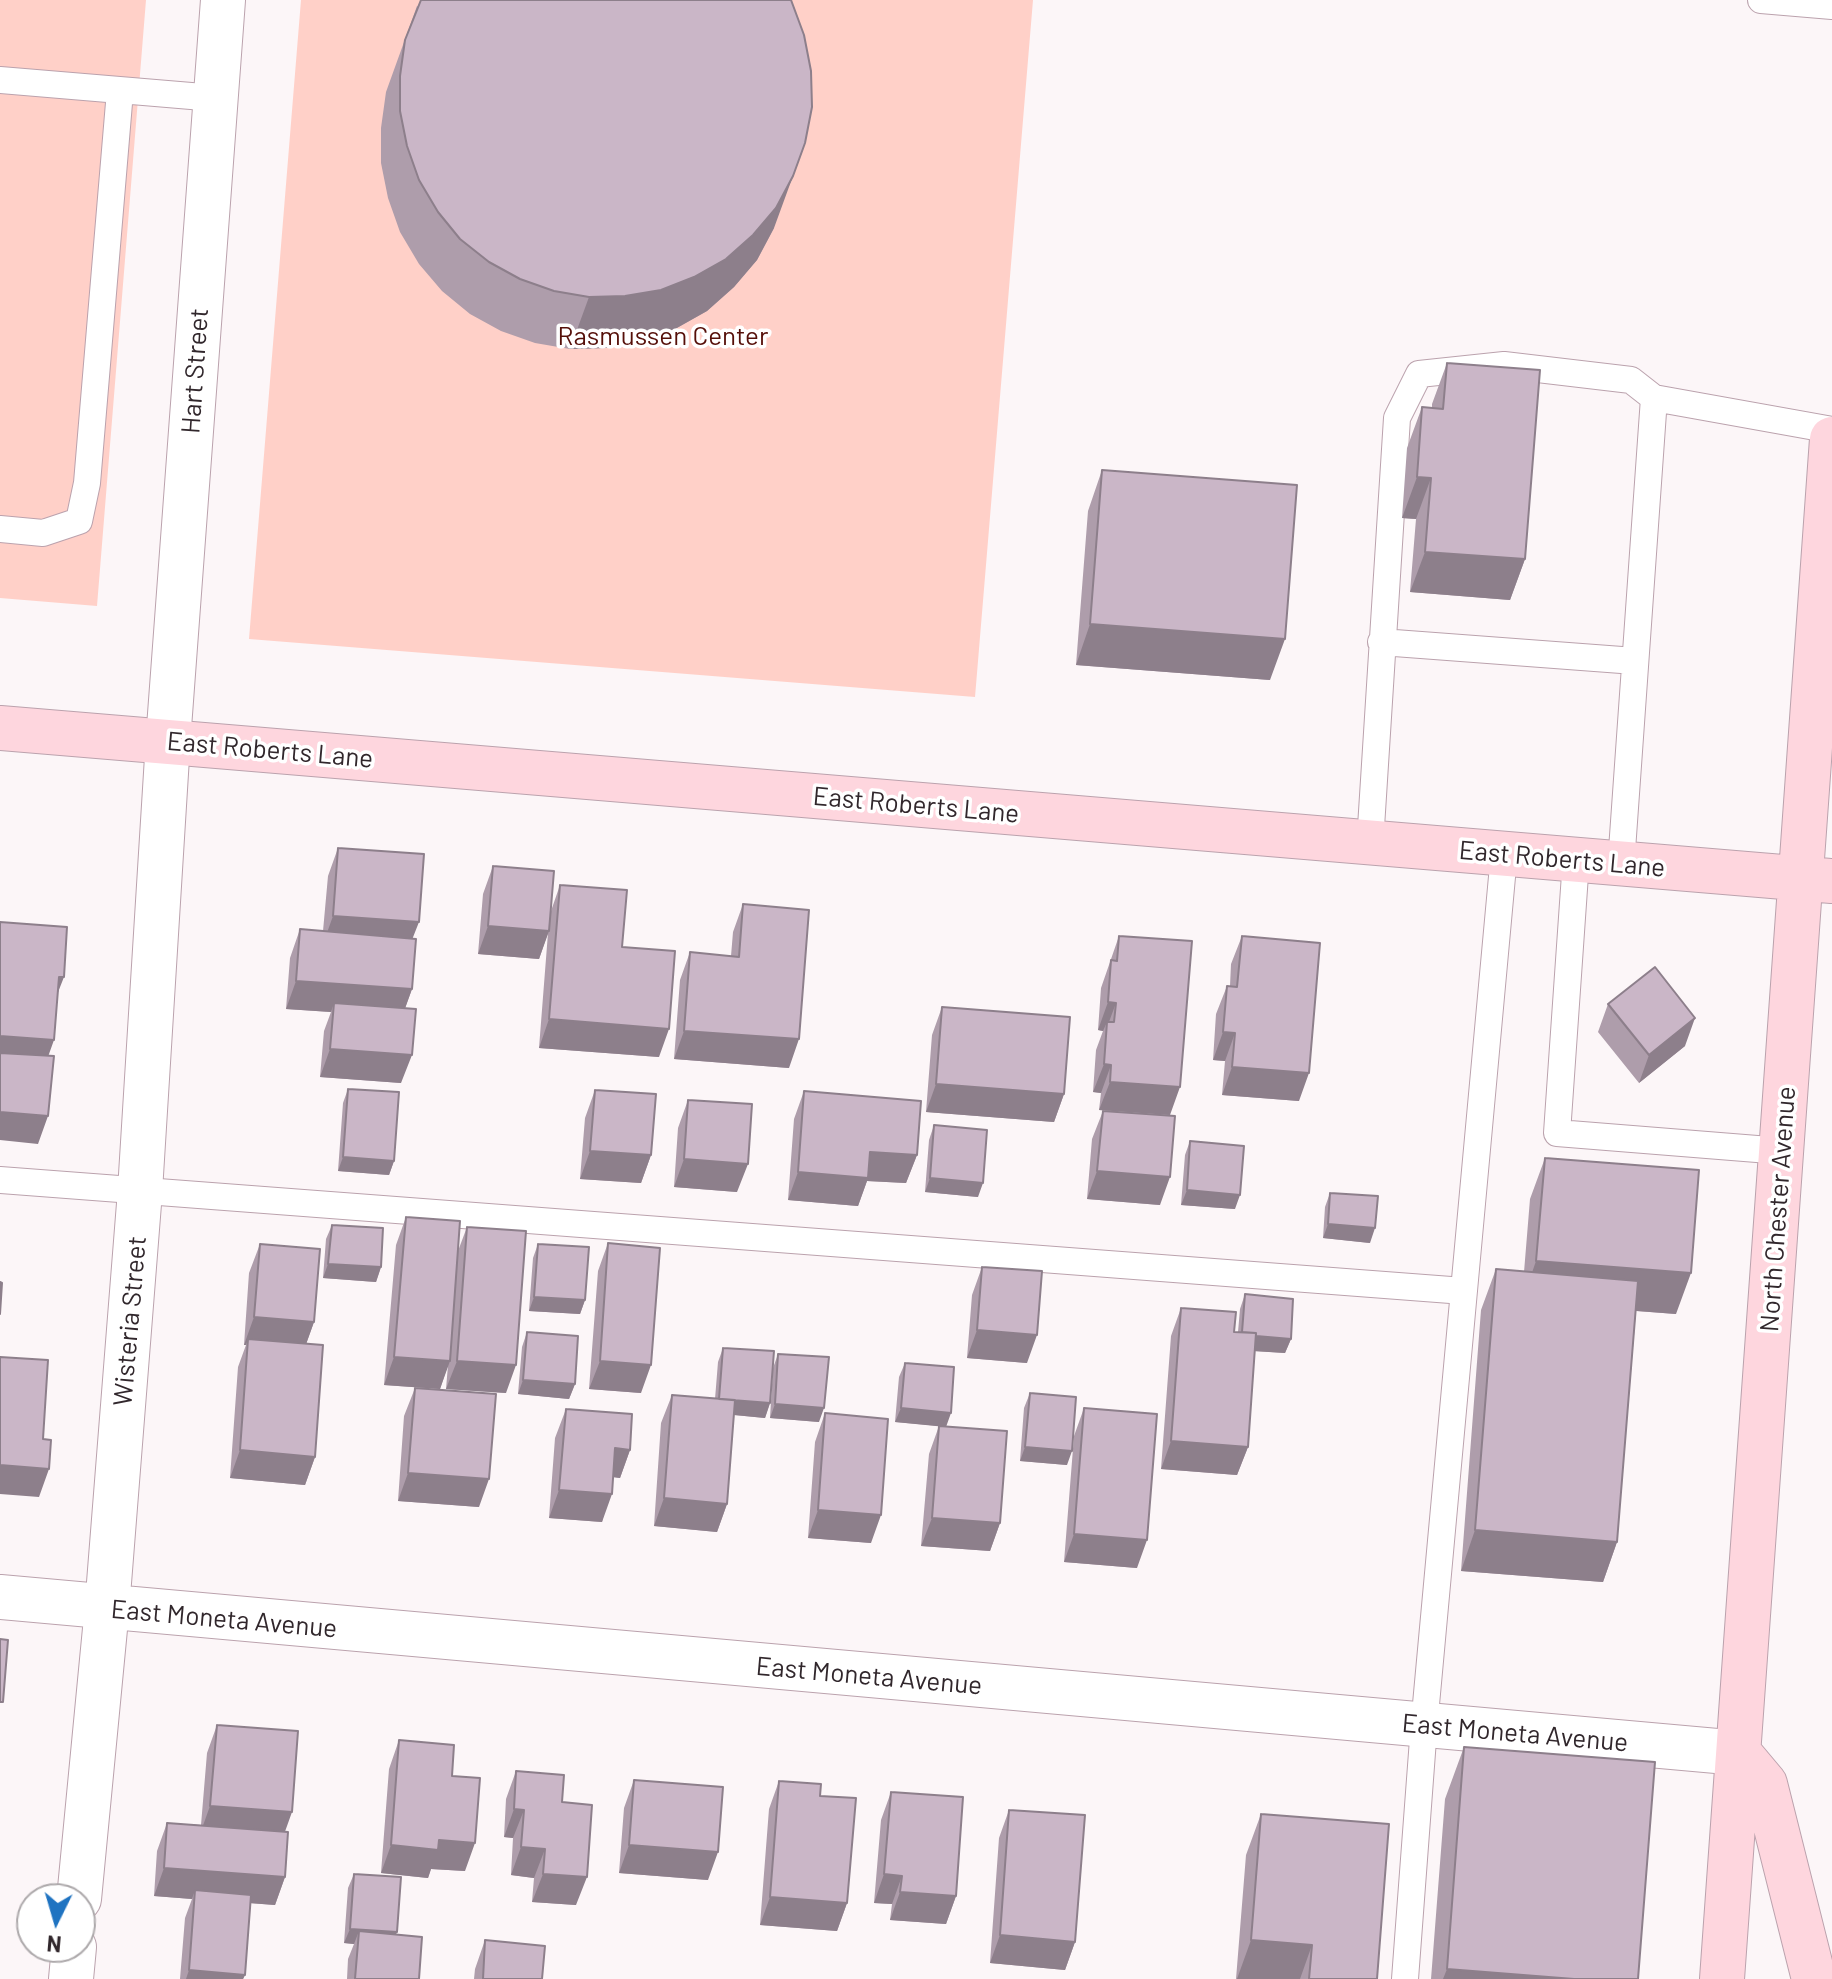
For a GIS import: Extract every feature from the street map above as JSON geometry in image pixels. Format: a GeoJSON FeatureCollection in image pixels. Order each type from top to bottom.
{"type":"FeatureCollection","features":[{"type":"Feature","properties":{"kind":"main road","name":"North Chester Avenue"},"geometry":{"type":"LineString","coordinates":[[1722,1979],[1782,1151],[1817,880],[1832,439]]}},
{"type":"Feature","properties":{"kind":"main road","name":"East Roberts Lane"},"geometry":{"type":"LineString","coordinates":[[0,728],[1817,880]]}},
{"type":"Feature","properties":{"kind":"main road"},"geometry":{"type":"LineString","coordinates":[[1739,1753],[1765,1784],[1814,1979]]}},
{"type":"Feature","properties":{"kind":"street","name":"Hart Street"},"geometry":{"type":"LineString","coordinates":[[168,741],[223,0]]}},
{"type":"Feature","properties":{"kind":"street","name":"Wisteria Street"},"geometry":{"type":"LineString","coordinates":[[81,1883],[107,1608],[140,1191],[168,741]]}},
{"type":"Feature","properties":{"kind":"street","name":"East Moneta Avenue"},"geometry":{"type":"LineString","coordinates":[[0,1597],[1739,1753]]}},
{"type":"Feature","properties":{"kind":"lane"},"geometry":{"type":"LineString","coordinates":[[1761,0],[1832,6]]}},
{"type":"Feature","properties":{"kind":"lane"},"geometry":{"type":"LineString","coordinates":[[0,80],[215,98]]}},
{"type":"Feature","properties":{"kind":"lane"},"geometry":{"type":"LineString","coordinates":[[0,529],[43,533],[79,521],[87,483],[120,91]]}},
{"type":"Feature","properties":{"kind":"lane"},"geometry":{"type":"LineString","coordinates":[[1370,843],[1397,418],[1419,374],[1504,365],[1631,380],[1654,398],[1832,430]]}},
{"type":"Feature","properties":{"kind":"lane"},"geometry":{"type":"LineString","coordinates":[[1621,864],[1654,398]]}},
{"type":"Feature","properties":{"kind":"lane"},"geometry":{"type":"LineString","coordinates":[[1381,642],[1635,661]]}},
{"type":"Feature","properties":{"kind":"lane"},"geometry":{"type":"LineString","coordinates":[[1405,1979],[1424,1726],[1504,855]]}},
{"type":"Feature","properties":{"kind":"lane"},"geometry":{"type":"LineString","coordinates":[[1576,860],[1557,1133],[1782,1151]]}},
{"type":"Feature","properties":{"kind":"lane"},"geometry":{"type":"LineString","coordinates":[[0,1180],[1464,1291]]}},
{"type":"Feature","properties":{"kind":"green space"},"geometry":{"type":"Polygon","coordinates":[[[0,0],[146,0],[97,606],[0,598],[0,0]]]}},
{"type":"Feature","properties":{"kind":"green space","name":"Rasmussen Center"},"geometry":{"type":"Polygon","coordinates":[[[301,0],[1033,0],[975,697],[249,639],[301,0]]]}},
{"type":"Feature","properties":{"kind":"building"},"geometry":{"type":"Polygon","coordinates":[[[421,0],[791,0],[804,35],[811,71],[812,107],[805,143],[793,176],[776,208],[753,235],[726,259],[694,277],[661,290],[625,296],[589,297],[554,291],[520,279],[489,262],[460,239],[438,212],[419,180],[407,146],[400,111],[400,76],[405,40],[421,0]]]}},
{"type":"Feature","properties":{"kind":"building"},"geometry":{"type":"Polygon","coordinates":[[[1447,363],[1540,370],[1525,559],[1425,552],[1431,478],[1417,477],[1422,407],[1443,409],[1447,363]]]}},
{"type":"Feature","properties":{"kind":"building"},"geometry":{"type":"Polygon","coordinates":[[[1102,470],[1297,485],[1285,639],[1090,624],[1102,470]]]}},
{"type":"Feature","properties":{"kind":"building"},"geometry":{"type":"Polygon","coordinates":[[[338,848],[424,854],[419,922],[333,916],[338,848]]]}},
{"type":"Feature","properties":{"kind":"building"},"geometry":{"type":"Polygon","coordinates":[[[493,866],[554,871],[549,931],[488,926],[493,866]]]}},
{"type":"Feature","properties":{"kind":"building"},"geometry":{"type":"Polygon","coordinates":[[[560,885],[627,890],[622,947],[675,951],[669,1029],[549,1019],[560,885]]]}},
{"type":"Feature","properties":{"kind":"building"},"geometry":{"type":"Polygon","coordinates":[[[743,904],[809,910],[799,1039],[684,1031],[690,952],[739,957],[743,904]]]}},
{"type":"Feature","properties":{"kind":"building"},"geometry":{"type":"Polygon","coordinates":[[[0,922],[67,927],[64,977],[59,977],[54,1040],[0,1036],[0,922]]]}},
{"type":"Feature","properties":{"kind":"building"},"geometry":{"type":"Polygon","coordinates":[[[300,929],[416,939],[412,989],[296,981],[300,929]]]}},
{"type":"Feature","properties":{"kind":"building"},"geometry":{"type":"Polygon","coordinates":[[[1119,936],[1192,941],[1180,1087],[1110,1082],[1111,1065],[1104,1064],[1107,1022],[1114,1022],[1116,1003],[1108,1002],[1111,960],[1117,961],[1119,936]]]}},
{"type":"Feature","properties":{"kind":"building"},"geometry":{"type":"Polygon","coordinates":[[[1242,936],[1320,943],[1309,1073],[1232,1067],[1235,1033],[1223,1032],[1227,986],[1237,987],[1242,936]]]}},
{"type":"Feature","properties":{"kind":"building"},"geometry":{"type":"Polygon","coordinates":[[[1655,967],[1695,1018],[1649,1055],[1608,1004],[1655,967]]]}},
{"type":"Feature","properties":{"kind":"building"},"geometry":{"type":"Polygon","coordinates":[[[334,1003],[416,1009],[412,1055],[330,1049],[334,1003]]]}},
{"type":"Feature","properties":{"kind":"building"},"geometry":{"type":"Polygon","coordinates":[[[942,1007],[1070,1017],[1064,1094],[936,1084],[942,1007]]]}},
{"type":"Feature","properties":{"kind":"building"},"geometry":{"type":"Polygon","coordinates":[[[0,1053],[54,1056],[48,1116],[0,1112],[0,1053]]]}},
{"type":"Feature","properties":{"kind":"building"},"geometry":{"type":"Polygon","coordinates":[[[348,1089],[399,1092],[394,1161],[343,1157],[348,1089]]]}},
{"type":"Feature","properties":{"kind":"building"},"geometry":{"type":"Polygon","coordinates":[[[595,1090],[656,1094],[651,1155],[590,1151],[595,1090]]]}},
{"type":"Feature","properties":{"kind":"building"},"geometry":{"type":"Polygon","coordinates":[[[804,1091],[921,1101],[917,1155],[870,1152],[868,1178],[798,1172],[804,1091]]]}},
{"type":"Feature","properties":{"kind":"building"},"geometry":{"type":"Polygon","coordinates":[[[688,1100],[752,1104],[748,1164],[684,1159],[688,1100]]]}},
{"type":"Feature","properties":{"kind":"building"},"geometry":{"type":"Polygon","coordinates":[[[1103,1111],[1175,1116],[1170,1177],[1097,1171],[1103,1111]]]}},
{"type":"Feature","properties":{"kind":"building"},"geometry":{"type":"Polygon","coordinates":[[[934,1125],[987,1130],[983,1183],[930,1178],[934,1125]]]}},
{"type":"Feature","properties":{"kind":"building"},"geometry":{"type":"Polygon","coordinates":[[[1190,1141],[1244,1146],[1240,1195],[1187,1190],[1190,1141]]]}},
{"type":"Feature","properties":{"kind":"building"},"geometry":{"type":"Polygon","coordinates":[[[1545,1158],[1699,1170],[1691,1273],[1536,1261],[1545,1158]]]}},
{"type":"Feature","properties":{"kind":"building"},"geometry":{"type":"Polygon","coordinates":[[[1330,1193],[1378,1196],[1375,1228],[1328,1224],[1330,1193]]]}},
{"type":"Feature","properties":{"kind":"building"},"geometry":{"type":"Polygon","coordinates":[[[406,1217],[460,1221],[450,1361],[394,1357],[406,1217]]]}},
{"type":"Feature","properties":{"kind":"building"},"geometry":{"type":"Polygon","coordinates":[[[332,1225],[383,1228],[381,1267],[328,1264],[332,1225]]]}},
{"type":"Feature","properties":{"kind":"building"},"geometry":{"type":"Polygon","coordinates":[[[467,1227],[526,1231],[516,1365],[457,1361],[467,1227]]]}},
{"type":"Feature","properties":{"kind":"building"},"geometry":{"type":"Polygon","coordinates":[[[608,1243],[660,1248],[651,1365],[600,1361],[608,1243]]]}},
{"type":"Feature","properties":{"kind":"building"},"geometry":{"type":"Polygon","coordinates":[[[260,1244],[320,1249],[314,1322],[254,1317],[260,1244]]]}},
{"type":"Feature","properties":{"kind":"building"},"geometry":{"type":"Polygon","coordinates":[[[538,1244],[589,1247],[585,1300],[534,1297],[538,1244]]]}},
{"type":"Feature","properties":{"kind":"building"},"geometry":{"type":"Polygon","coordinates":[[[982,1267],[1042,1271],[1037,1335],[977,1330],[982,1267]]]}},
{"type":"Feature","properties":{"kind":"building"},"geometry":{"type":"Polygon","coordinates":[[[1496,1269],[1638,1281],[1617,1542],[1475,1530],[1496,1269]]]}},
{"type":"Feature","properties":{"kind":"building"},"geometry":{"type":"Polygon","coordinates":[[[1245,1294],[1293,1299],[1291,1339],[1242,1332],[1245,1294]]]}},
{"type":"Feature","properties":{"kind":"building"},"geometry":{"type":"Polygon","coordinates":[[[1181,1308],[1236,1312],[1234,1332],[1256,1333],[1248,1447],[1171,1441],[1181,1308]]]}},
{"type":"Feature","properties":{"kind":"building"},"geometry":{"type":"Polygon","coordinates":[[[527,1332],[578,1336],[575,1384],[523,1380],[527,1332]]]}},
{"type":"Feature","properties":{"kind":"building"},"geometry":{"type":"Polygon","coordinates":[[[248,1339],[323,1345],[315,1457],[240,1450],[248,1339]]]}},
{"type":"Feature","properties":{"kind":"building"},"geometry":{"type":"Polygon","coordinates":[[[723,1348],[774,1351],[770,1403],[719,1399],[723,1348]]]}},
{"type":"Feature","properties":{"kind":"building"},"geometry":{"type":"Polygon","coordinates":[[[778,1354],[829,1357],[824,1408],[775,1404],[778,1354]]]}},
{"type":"Feature","properties":{"kind":"building"},"geometry":{"type":"Polygon","coordinates":[[[0,1357],[48,1360],[43,1439],[51,1440],[49,1469],[0,1465],[0,1357]]]}},
{"type":"Feature","properties":{"kind":"building"},"geometry":{"type":"Polygon","coordinates":[[[905,1363],[954,1367],[951,1413],[901,1408],[905,1363]]]}},
{"type":"Feature","properties":{"kind":"building"},"geometry":{"type":"Polygon","coordinates":[[[415,1388],[496,1394],[489,1479],[408,1473],[415,1388]]]}},
{"type":"Feature","properties":{"kind":"building"},"geometry":{"type":"Polygon","coordinates":[[[1030,1393],[1076,1397],[1072,1451],[1025,1447],[1030,1393]]]}},
{"type":"Feature","properties":{"kind":"building"},"geometry":{"type":"Polygon","coordinates":[[[672,1395],[735,1400],[727,1504],[664,1498],[672,1395]]]}},
{"type":"Feature","properties":{"kind":"building"},"geometry":{"type":"Polygon","coordinates":[[[1084,1408],[1157,1414],[1147,1540],[1074,1534],[1084,1408]]]}},
{"type":"Feature","properties":{"kind":"building"},"geometry":{"type":"Polygon","coordinates":[[[566,1409],[632,1414],[630,1450],[615,1448],[612,1494],[559,1490],[566,1409]]]}},
{"type":"Feature","properties":{"kind":"building"},"geometry":{"type":"Polygon","coordinates":[[[825,1413],[888,1419],[881,1515],[818,1510],[825,1413]]]}},
{"type":"Feature","properties":{"kind":"building"},"geometry":{"type":"Polygon","coordinates":[[[939,1426],[1007,1431],[1000,1523],[932,1518],[939,1426]]]}},
{"type":"Feature","properties":{"kind":"building"},"geometry":{"type":"Polygon","coordinates":[[[0,1639],[8,1640],[3,1702],[0,1702],[0,1639]]]}},
{"type":"Feature","properties":{"kind":"building"},"geometry":{"type":"Polygon","coordinates":[[[217,1725],[298,1731],[292,1812],[210,1806],[217,1725]]]}},
{"type":"Feature","properties":{"kind":"building"},"geometry":{"type":"Polygon","coordinates":[[[399,1740],[454,1745],[452,1776],[480,1778],[475,1843],[439,1840],[438,1850],[391,1845],[399,1740]]]}},
{"type":"Feature","properties":{"kind":"building"},"geometry":{"type":"Polygon","coordinates":[[[1464,1747],[1655,1762],[1638,1979],[1574,1979],[1447,1969],[1464,1747]]]}},
{"type":"Feature","properties":{"kind":"building"},"geometry":{"type":"Polygon","coordinates":[[[516,1771],[564,1775],[562,1802],[592,1805],[587,1877],[543,1874],[545,1849],[521,1847],[524,1810],[514,1809],[516,1771]]]}},
{"type":"Feature","properties":{"kind":"building"},"geometry":{"type":"Polygon","coordinates":[[[634,1780],[723,1787],[718,1852],[629,1845],[634,1780]]]}},
{"type":"Feature","properties":{"kind":"building"},"geometry":{"type":"Polygon","coordinates":[[[779,1781],[821,1784],[820,1796],[856,1798],[847,1903],[770,1897],[779,1781]]]}},
{"type":"Feature","properties":{"kind":"building"},"geometry":{"type":"Polygon","coordinates":[[[891,1792],[963,1797],[956,1896],[900,1892],[902,1876],[884,1874],[891,1792]]]}},
{"type":"Feature","properties":{"kind":"building"},"geometry":{"type":"Polygon","coordinates":[[[1009,1810],[1085,1815],[1075,1942],[1000,1935],[1009,1810]]]}},
{"type":"Feature","properties":{"kind":"building"},"geometry":{"type":"Polygon","coordinates":[[[1261,1814],[1389,1824],[1377,1979],[1309,1979],[1312,1945],[1251,1940],[1261,1814]]]}},
{"type":"Feature","properties":{"kind":"building"},"geometry":{"type":"Polygon","coordinates":[[[167,1823],[288,1832],[285,1877],[164,1868],[167,1823]]]}},
{"type":"Feature","properties":{"kind":"building"},"geometry":{"type":"Polygon","coordinates":[[[354,1874],[401,1877],[397,1932],[350,1929],[354,1874]]]}},
{"type":"Feature","properties":{"kind":"building"},"geometry":{"type":"Polygon","coordinates":[[[195,1890],[251,1895],[245,1975],[189,1970],[195,1890]]]}},
{"type":"Feature","properties":{"kind":"building"},"geometry":{"type":"Polygon","coordinates":[[[359,1931],[422,1937],[419,1979],[355,1979],[359,1931]]]}},
{"type":"Feature","properties":{"kind":"building"},"geometry":{"type":"Polygon","coordinates":[[[485,1940],[545,1946],[542,1979],[483,1979],[485,1940]]]}}]}
